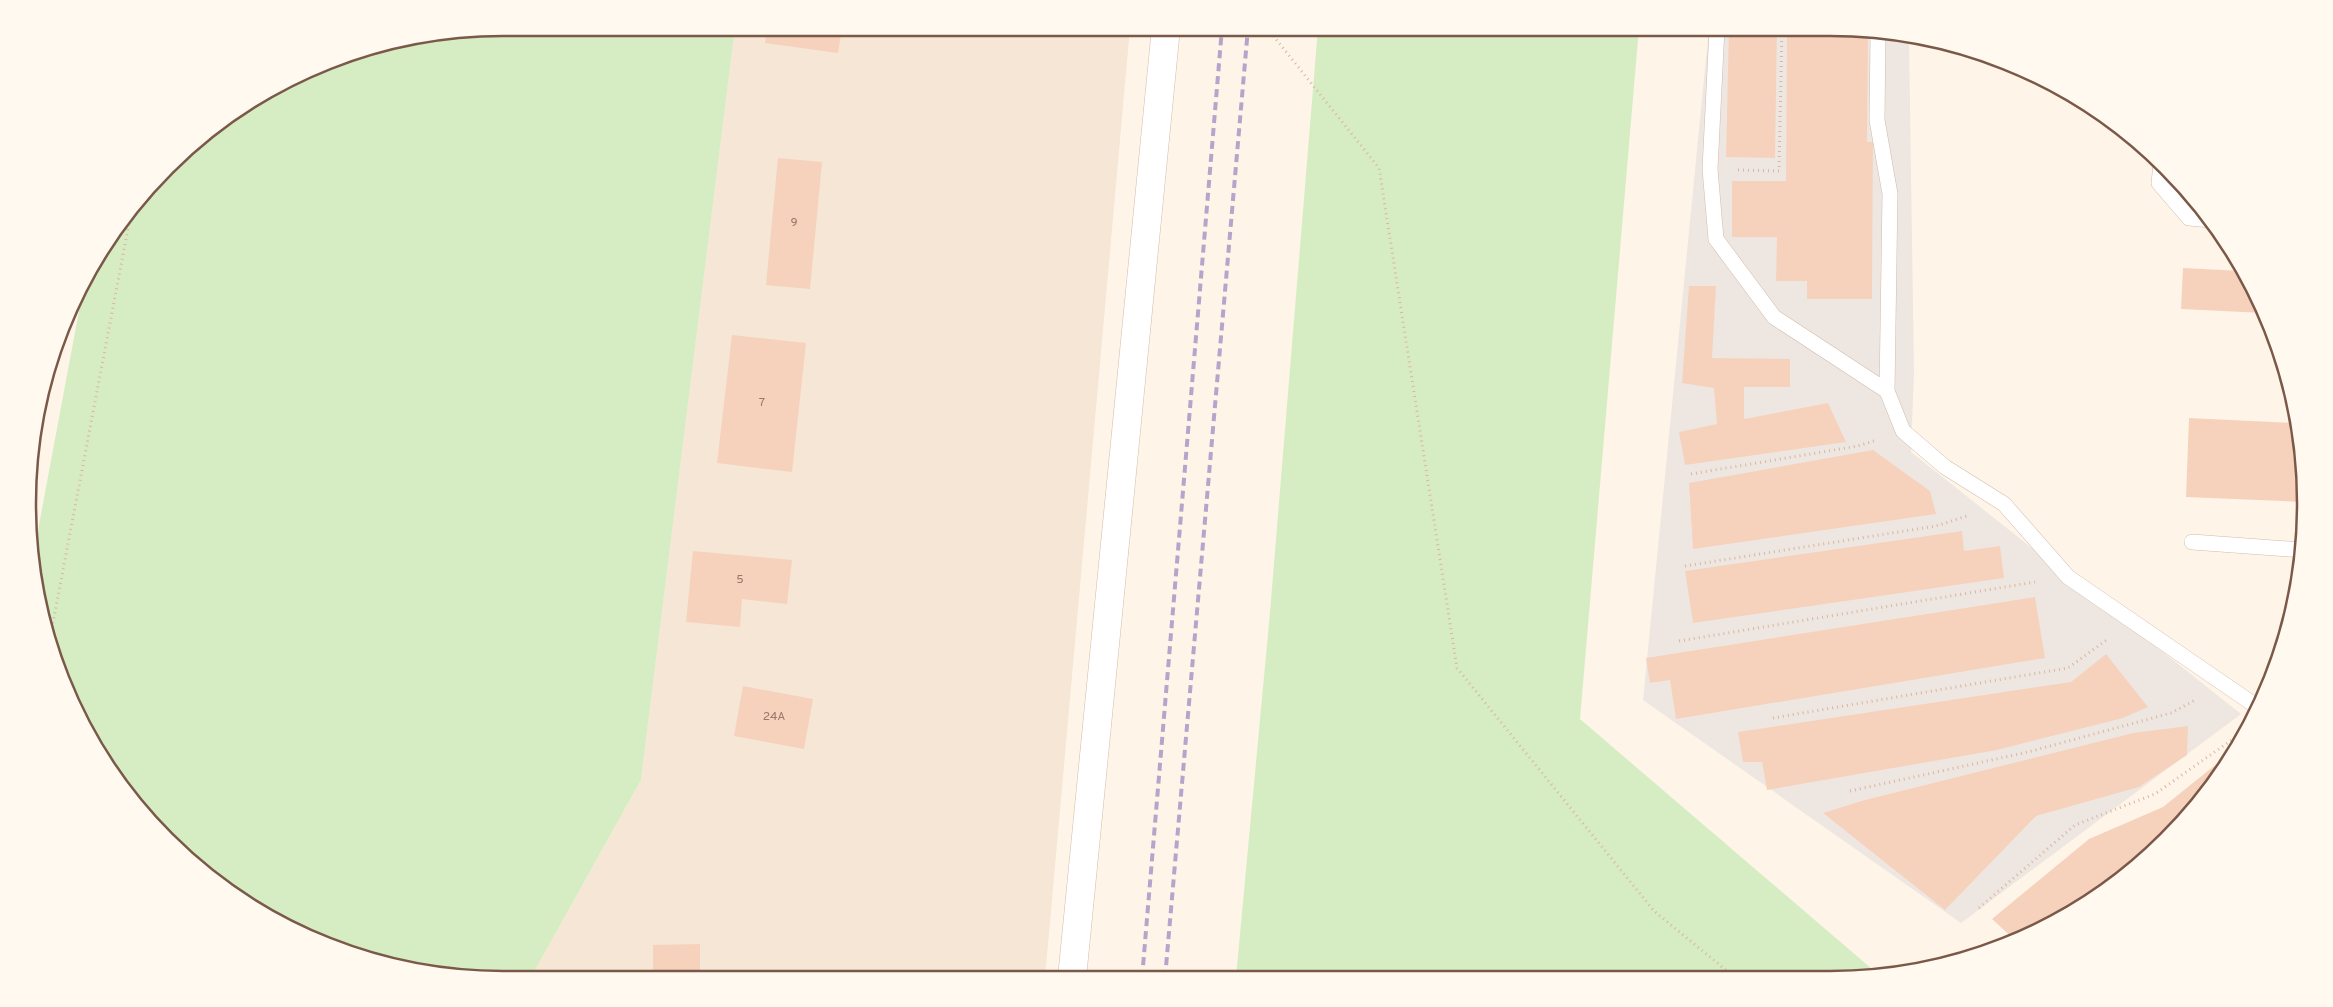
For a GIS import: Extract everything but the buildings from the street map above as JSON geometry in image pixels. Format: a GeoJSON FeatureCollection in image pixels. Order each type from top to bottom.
{"type":"FeatureCollection","features":[{"type":"Feature","properties":{"kind":"street"},"geometry":{"type":"LineString","coordinates":[[1073,971],[1165,36]]}},
{"type":"Feature","properties":{"kind":"lane"},"geometry":{"type":"LineString","coordinates":[[1717,36],[1710,169],[1716,239],[1774,318],[1888,391]]}},
{"type":"Feature","properties":{"kind":"lane"},"geometry":{"type":"LineString","coordinates":[[1878,39],[1877,120],[1890,194],[1888,391],[1903,431],[1945,466],[2004,504],[2068,577],[2252,703]]}},
{"type":"Feature","properties":{"kind":"lane"},"geometry":{"type":"LineString","coordinates":[[2160,173],[2159,183],[2189,218],[2200,219]]}},
{"type":"Feature","properties":{"kind":"lane"},"geometry":{"type":"LineString","coordinates":[[2192,542],[2294,549]]}},
{"type":"Feature","properties":{"kind":"path"},"geometry":{"type":"LineString","coordinates":[[1273,36],[1379,168],[1458,668],[1654,911],[1727,971]]}},
{"type":"Feature","properties":{"kind":"path"},"geometry":{"type":"LineString","coordinates":[[1710,169],[1779,171],[1782,36]]}},
{"type":"Feature","properties":{"kind":"path"},"geometry":{"type":"LineString","coordinates":[[52,625],[129,225]]}},
{"type":"Feature","properties":{"kind":"path"},"geometry":{"type":"LineString","coordinates":[[1691,474],[1858,446],[1903,431]]}},
{"type":"Feature","properties":{"kind":"path"},"geometry":{"type":"LineString","coordinates":[[1685,566],[1936,526],[2004,504]]}},
{"type":"Feature","properties":{"kind":"path"},"geometry":{"type":"LineString","coordinates":[[1679,641],[2068,577]]}},
{"type":"Feature","properties":{"kind":"path"},"geometry":{"type":"LineString","coordinates":[[1773,718],[2068,668],[2133,622]]}},
{"type":"Feature","properties":{"kind":"path"},"geometry":{"type":"LineString","coordinates":[[1850,791],[2028,752],[2171,714],[2224,684]]}},
{"type":"Feature","properties":{"kind":"path"},"geometry":{"type":"LineString","coordinates":[[1979,908],[2076,825],[2155,794],[2233,739]]}},
{"type":"Feature","properties":{"kind":"shaded area"},"geometry":{"type":"Polygon","coordinates":[[[734,36],[1129,36],[1046,971],[534,971],[641,780],[734,36]]]}},
{"type":"Feature","properties":{"kind":"shaded area"},"geometry":{"type":"Polygon","coordinates":[[[1708,36],[1860,37],[1909,43],[1914,372],[1911,452],[2241,714],[1961,923],[1643,700],[1708,36]]]}},
{"type":"Feature","properties":{"kind":"green space"},"geometry":{"type":"Polygon","coordinates":[[[504,36],[734,36],[641,780],[534,971],[473,970],[443,967],[412,962],[353,946],[297,923],[270,908],[244,892],[195,855],[152,812],[133,788],[115,763],[84,710],[61,654],[52,624],[45,595],[37,535],[80,307],[84,297],[115,244],[152,195],[195,152],[244,115],[297,84],[353,61],[412,45],[443,40],[504,36]]]}},
{"type":"Feature","properties":{"kind":"green space"},"geometry":{"type":"Polygon","coordinates":[[[1317,36],[1638,36],[1580,719],[1872,969],[1830,971],[1237,971],[1270,612],[1317,36]]]}},
{"type":"Feature","properties":{"kind":"railway"},"geometry":{"type":"LineString","coordinates":[[1143,971],[1221,36]]}},
{"type":"Feature","properties":{"kind":"railway"},"geometry":{"type":"LineString","coordinates":[[1166,971],[1247,36]]}}]}
